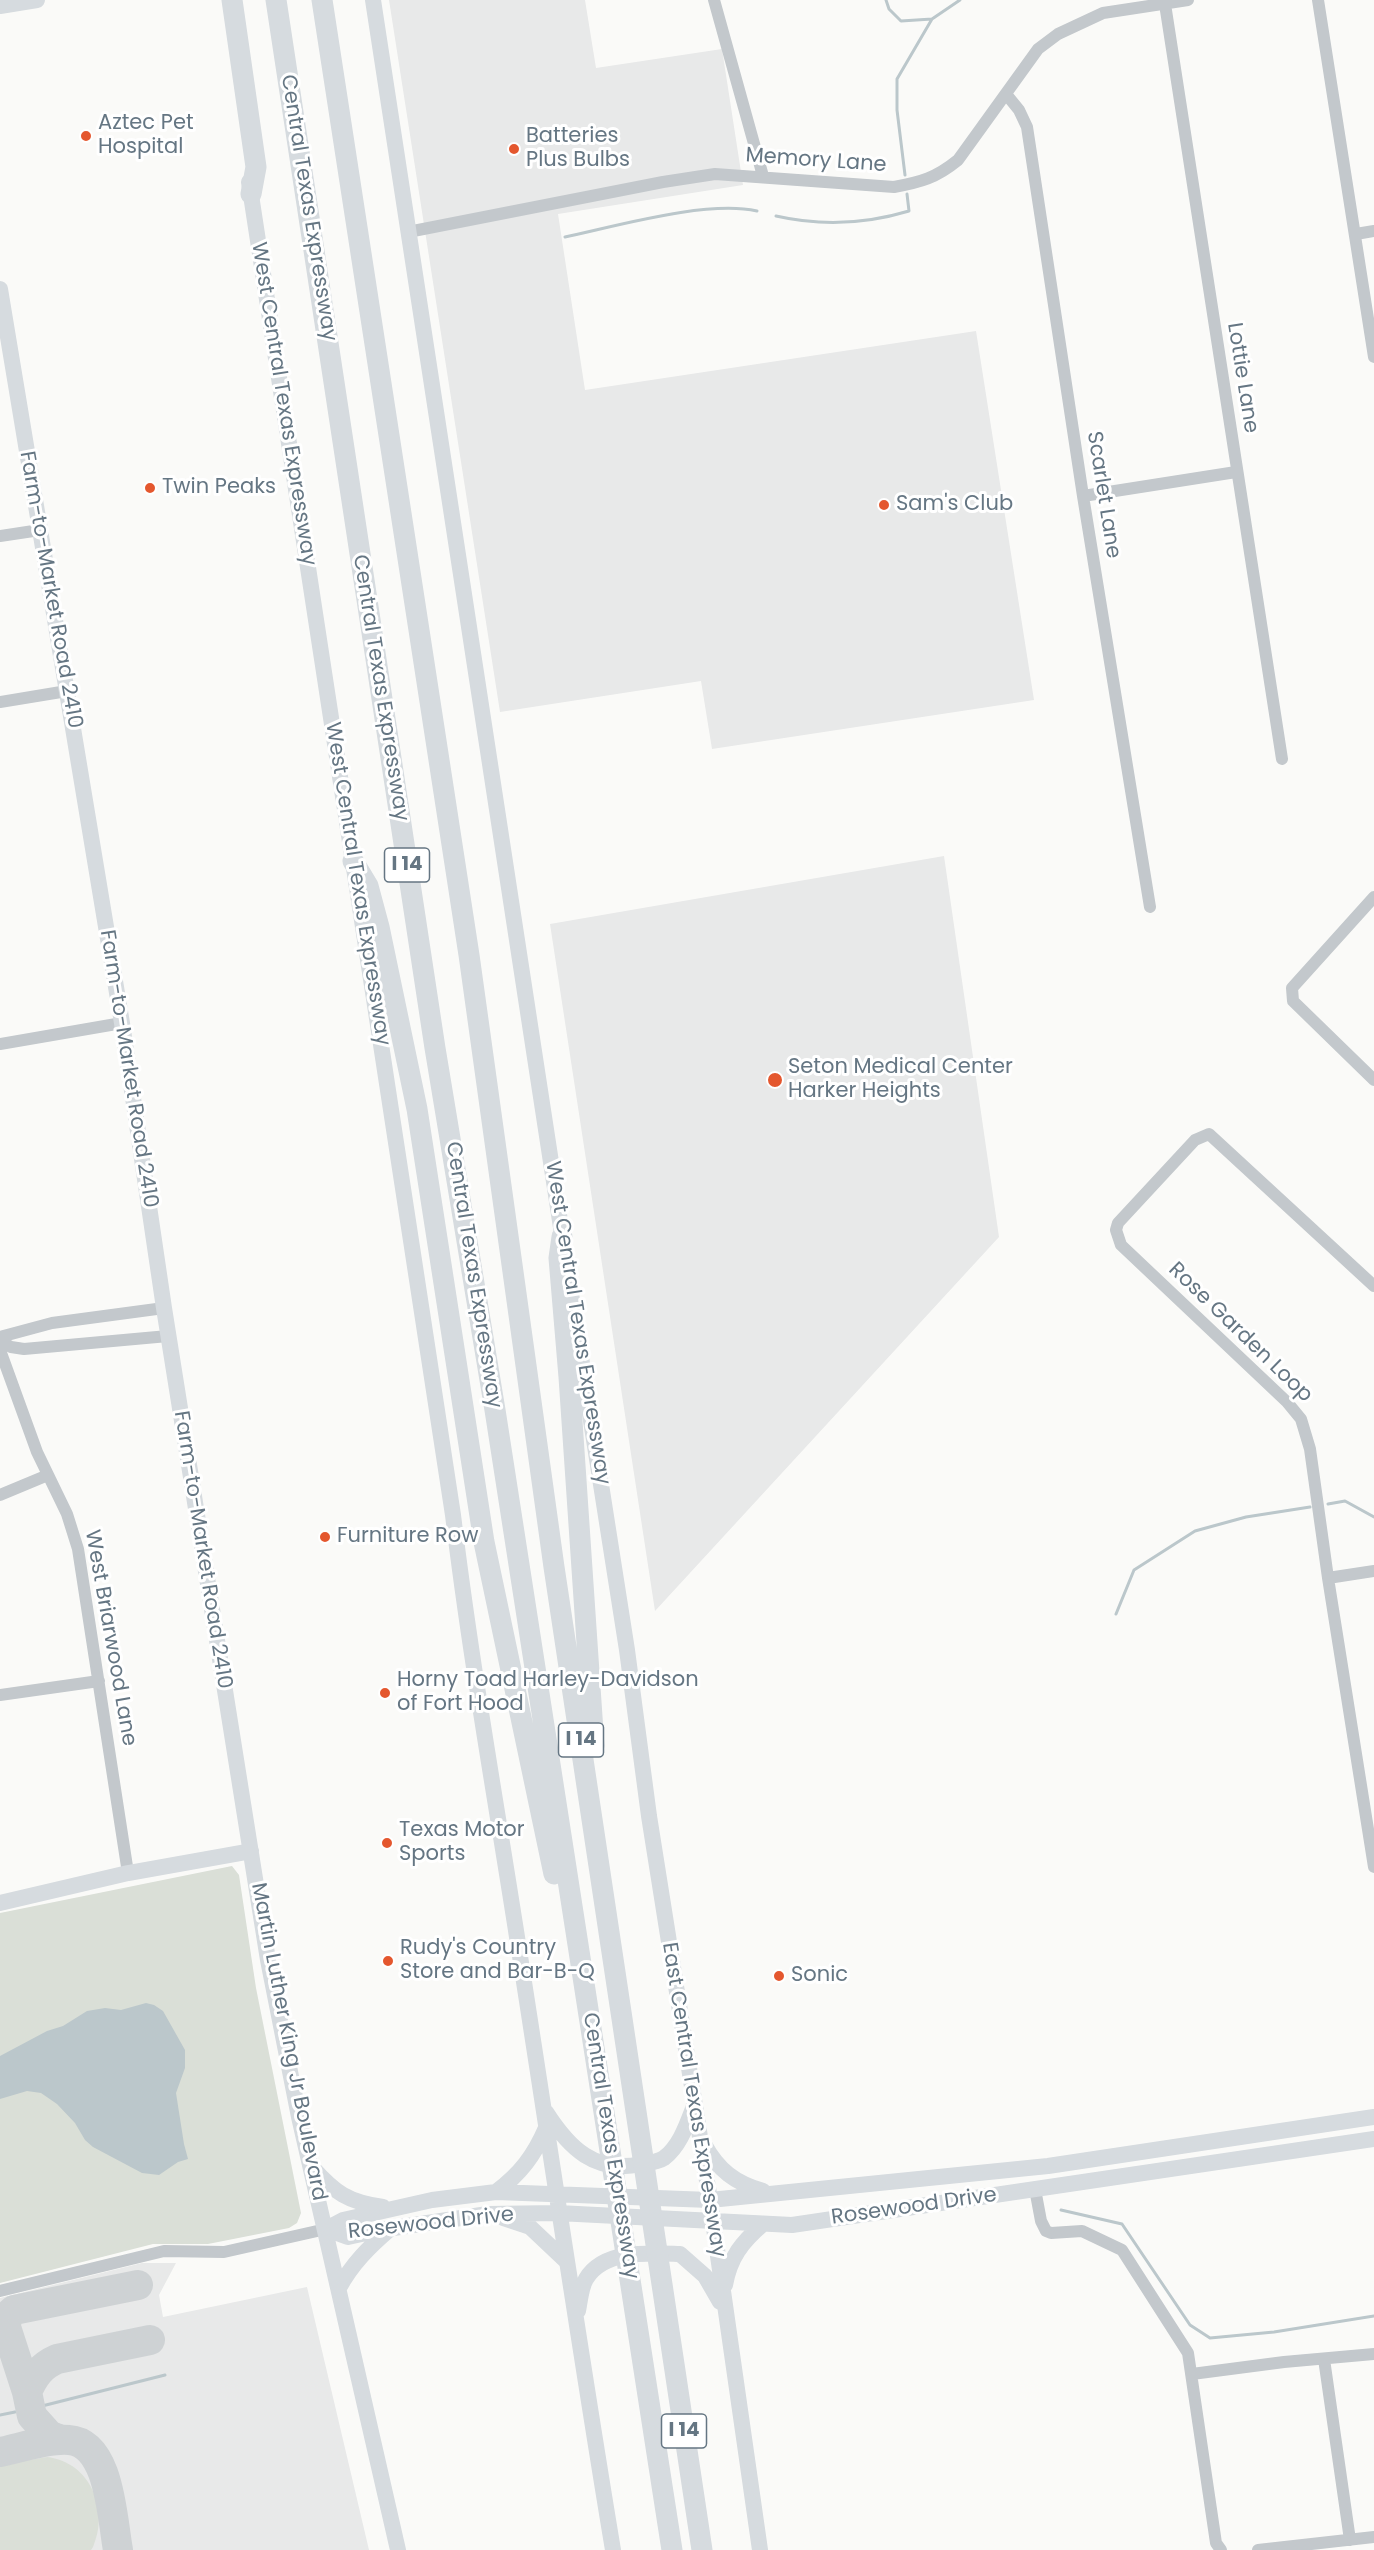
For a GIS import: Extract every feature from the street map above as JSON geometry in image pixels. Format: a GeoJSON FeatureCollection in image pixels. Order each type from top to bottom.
{"type":"FeatureCollection","features":[{"type":"Feature","properties":{"kind":"highway"},"geometry":{"type":"LineString","coordinates":[[232,0],[256,167],[251,194]]}},
{"type":"Feature","properties":{"kind":"highway","name":"Central Texas Expressway"},"geometry":{"type":"LineString","coordinates":[[276,0],[435,1048],[495,1410],[672,2550]]}},
{"type":"Feature","properties":{"kind":"highway","name":"Central Texas Expressway"},"geometry":{"type":"LineString","coordinates":[[322,0],[469,955],[554,1567],[702,2550]]}},
{"type":"Feature","properties":{"kind":"highway"},"geometry":{"type":"LineString","coordinates":[[353,861],[368,886],[394,994],[417,1109],[484,1542],[558,1893],[576,1932]]}},
{"type":"Feature","properties":{"kind":"highway"},"geometry":{"type":"LineString","coordinates":[[562,1237],[559,1258],[592,1702],[594,1759],[589,1794]]}},
{"type":"Feature","properties":{"kind":"main road"},"geometry":{"type":"LineString","coordinates":[[0,6],[37,0]]}},
{"type":"Feature","properties":{"kind":"main road","name":"West Central Texas Expressway"},"geometry":{"type":"LineString","coordinates":[[221,0],[453,1515],[469,1644],[491,1769],[544,2109]]}},
{"type":"Feature","properties":{"kind":"main road","name":"West Central Texas Expressway"},"geometry":{"type":"LineString","coordinates":[[373,0],[627,1650]]}},
{"type":"Feature","properties":{"kind":"main road","name":"Farm-to-Market Road 2410"},"geometry":{"type":"LineString","coordinates":[[0,292],[122,1023],[168,1336],[250,1851]]}},
{"type":"Feature","properties":{"kind":"main road","name":"East Central Texas Expressway"},"geometry":{"type":"LineString","coordinates":[[627,1650],[649,1816],[710,2200],[760,2550]]}},
{"type":"Feature","properties":{"kind":"main road"},"geometry":{"type":"LineString","coordinates":[[0,1903],[128,1873],[250,1851]]}},
{"type":"Feature","properties":{"kind":"main road","name":"Martin Luther King Jr Boulevard"},"geometry":{"type":"LineString","coordinates":[[250,1851],[279,2017],[310,2165],[398,2550]]}},
{"type":"Feature","properties":{"kind":"main road"},"geometry":{"type":"LineString","coordinates":[[544,2109],[563,2138],[583,2156],[624,2168],[663,2159],[682,2136],[694,2104]]}},
{"type":"Feature","properties":{"kind":"main road"},"geometry":{"type":"LineString","coordinates":[[544,2109],[558,2213],[613,2550]]}},
{"type":"Feature","properties":{"kind":"main road","name":"Rosewood Drive"},"geometry":{"type":"LineString","coordinates":[[326,2229],[343,2220],[432,2200],[496,2192],[710,2200],[1048,2166],[1374,2117]]}},
{"type":"Feature","properties":{"kind":"main road"},"geometry":{"type":"LineString","coordinates":[[496,2192],[524,2169],[537,2150],[546,2128]]}},
{"type":"Feature","properties":{"kind":"main road"},"geometry":{"type":"LineString","coordinates":[[699,2135],[722,2170],[744,2186],[773,2194]]}},
{"type":"Feature","properties":{"kind":"main road","name":"Rosewood Drive"},"geometry":{"type":"LineString","coordinates":[[326,2229],[348,2237],[488,2214],[558,2213],[792,2225],[1374,2139]]}},
{"type":"Feature","properties":{"kind":"main road"},"geometry":{"type":"LineString","coordinates":[[310,2165],[330,2188],[344,2197],[361,2204],[393,2209]]}},
{"type":"Feature","properties":{"kind":"main road"},"geometry":{"type":"LineString","coordinates":[[488,2214],[530,2227],[566,2261]]}},
{"type":"Feature","properties":{"kind":"main road"},"geometry":{"type":"LineString","coordinates":[[724,2302],[728,2267],[734,2253],[763,2224]]}},
{"type":"Feature","properties":{"kind":"main road"},"geometry":{"type":"LineString","coordinates":[[339,2288],[349,2269],[390,2229]]}},
{"type":"Feature","properties":{"kind":"main road"},"geometry":{"type":"LineString","coordinates":[[576,2322],[585,2279],[602,2261],[645,2253],[680,2254],[705,2276],[724,2302]]}},
{"type":"Feature","properties":{"kind":"street"},"geometry":{"type":"LineString","coordinates":[[714,0],[763,176]]}},
{"type":"Feature","properties":{"kind":"street","name":"Memory Lane"},"geometry":{"type":"LineString","coordinates":[[408,232],[715,174],[894,187],[923,181],[941,174],[958,160],[1038,49],[1058,34],[1103,13],[1188,0]]}},
{"type":"Feature","properties":{"kind":"street"},"geometry":{"type":"LineString","coordinates":[[1318,0],[1374,357]]}},
{"type":"Feature","properties":{"kind":"street","name":"Lottie Lane"},"geometry":{"type":"LineString","coordinates":[[1165,4],[1282,759]]}},
{"type":"Feature","properties":{"kind":"street","name":"Scarlet Lane"},"geometry":{"type":"LineString","coordinates":[[1006,94],[1019,110],[1026,127],[1150,908]]}},
{"type":"Feature","properties":{"kind":"street"},"geometry":{"type":"LineString","coordinates":[[1356,234],[1374,231]]}},
{"type":"Feature","properties":{"kind":"street"},"geometry":{"type":"LineString","coordinates":[[1083,496],[1236,472]]}},
{"type":"Feature","properties":{"kind":"street"},"geometry":{"type":"LineString","coordinates":[[0,536],[40,530]]}},
{"type":"Feature","properties":{"kind":"street"},"geometry":{"type":"LineString","coordinates":[[0,702],[67,691]]}},
{"type":"Feature","properties":{"kind":"street"},"geometry":{"type":"LineString","coordinates":[[1374,897],[1292,988],[1293,1001],[1374,1080]]}},
{"type":"Feature","properties":{"kind":"street"},"geometry":{"type":"LineString","coordinates":[[0,1044],[122,1023]]}},
{"type":"Feature","properties":{"kind":"street","name":"Rose Garden Loop"},"geometry":{"type":"LineString","coordinates":[[1374,1286],[1209,1134],[1195,1140],[1118,1223],[1116,1230],[1121,1245],[1287,1402],[1301,1419],[1310,1449],[1374,1867]]}},
{"type":"Feature","properties":{"kind":"street"},"geometry":{"type":"LineString","coordinates":[[0,1339],[52,1323],[164,1308]]}},
{"type":"Feature","properties":{"kind":"street"},"geometry":{"type":"LineString","coordinates":[[0,1339],[11,1347],[24,1349],[168,1336]]}},
{"type":"Feature","properties":{"kind":"street","name":"West Briarwood Lane"},"geometry":{"type":"LineString","coordinates":[[0,1350],[37,1452],[67,1514],[78,1549],[128,1873]]}},
{"type":"Feature","properties":{"kind":"street"},"geometry":{"type":"LineString","coordinates":[[0,1494],[48,1475]]}},
{"type":"Feature","properties":{"kind":"street"},"geometry":{"type":"LineString","coordinates":[[1328,1578],[1374,1571]]}},
{"type":"Feature","properties":{"kind":"street"},"geometry":{"type":"LineString","coordinates":[[0,1695],[99,1681]]}},
{"type":"Feature","properties":{"kind":"street"},"geometry":{"type":"LineString","coordinates":[[1035,2189],[1041,2221],[1046,2231],[1051,2233],[1082,2231],[1122,2250],[1188,2353],[1216,2543],[1221,2550]]}},
{"type":"Feature","properties":{"kind":"street"},"geometry":{"type":"LineString","coordinates":[[0,2291],[164,2251],[224,2252],[326,2229]]}},
{"type":"Feature","properties":{"kind":"street"},"geometry":{"type":"LineString","coordinates":[[1192,2374],[1374,2354]]}},
{"type":"Feature","properties":{"kind":"street"},"geometry":{"type":"LineString","coordinates":[[1324,2359],[1350,2540]]}},
{"type":"Feature","properties":{"kind":"street"},"geometry":{"type":"LineString","coordinates":[[1258,2550],[1374,2537]]}},
{"type":"Feature","properties":{"kind":"shaded area"},"geometry":{"type":"Polygon","coordinates":[[[389,0],[585,0],[596,68],[722,49],[743,185],[558,214],[585,390],[976,331],[1034,700],[712,749],[701,681],[500,712],[389,0]]]}},
{"type":"Feature","properties":{"kind":"shaded area","name":"Seton Medical Center Harker Heights"},"geometry":{"type":"Polygon","coordinates":[[[944,856],[999,1237],[655,1611],[550,924],[944,856]]]}},
{"type":"Feature","properties":{"kind":"shaded area"},"geometry":{"type":"Polygon","coordinates":[[[232,1866],[239,1875],[256,1988],[301,2213],[297,2223],[289,2228],[208,2244],[153,2244],[0,2283],[0,1913],[232,1866]]]}},
{"type":"Feature","properties":{"kind":"shaded area"},"geometry":{"type":"Polygon","coordinates":[[[146,2003],[163,2011],[185,2050],[185,2068],[176,2093],[188,2159],[178,2162],[159,2175],[142,2173],[93,2147],[57,2104],[41,2093],[27,2091],[0,2099],[0,2056],[47,2031],[63,2026],[87,2011],[105,2008],[121,2010],[146,2003]]]}},
{"type":"Feature","properties":{"kind":"shaded area"},"geometry":{"type":"Polygon","coordinates":[[[142,2263],[176,2263],[159,2295],[163,2317],[307,2287],[369,2550],[0,2550],[0,2298],[142,2263]]]}},
{"type":"Feature","properties":{"kind":"shaded area"},"geometry":{"type":"Polygon","coordinates":[[[47,2457],[75,2468],[92,2490],[99,2518],[98,2532],[93,2547],[91,2550],[0,2550],[0,2465],[47,2457]]]}},
{"type":"Feature","properties":{"kind":"waterway"},"geometry":{"type":"LineString","coordinates":[[886,0],[889,9],[901,21],[932,19]]}},
{"type":"Feature","properties":{"kind":"waterway"},"geometry":{"type":"LineString","coordinates":[[905,175],[897,110],[897,79],[932,19],[960,0]]}},
{"type":"Feature","properties":{"kind":"waterway"},"geometry":{"type":"LineString","coordinates":[[776,216],[826,222],[876,219],[909,211],[907,194]]}},
{"type":"Feature","properties":{"kind":"waterway"},"geometry":{"type":"LineString","coordinates":[[565,237],[688,211],[713,209],[757,211]]}},
{"type":"Feature","properties":{"kind":"waterway"},"geometry":{"type":"LineString","coordinates":[[1328,1504],[1345,1501],[1374,1517]]}},
{"type":"Feature","properties":{"kind":"waterway"},"geometry":{"type":"LineString","coordinates":[[1116,1614],[1134,1570],[1195,1531],[1246,1517],[1310,1507]]}},
{"type":"Feature","properties":{"kind":"waterway"},"geometry":{"type":"LineString","coordinates":[[1061,2210],[1122,2224],[1190,2325],[1210,2338],[1274,2332],[1374,2316]]}},
{"type":"Feature","properties":{"kind":"waterway"},"geometry":{"type":"LineString","coordinates":[[42,2406],[165,2375]]}},
{"type":"Feature","properties":{"kind":"waterway"},"geometry":{"type":"LineString","coordinates":[[0,2415],[15,2412]]}},
{"type":"Feature","properties":{"kind":"taxiway"},"geometry":{"type":"LineString","coordinates":[[61,2440],[49,2435],[32,2416],[27,2392],[6,2327],[7,2316],[14,2310],[138,2285]]}},
{"type":"Feature","properties":{"kind":"taxiway"},"geometry":{"type":"LineString","coordinates":[[27,2392],[39,2372],[57,2359],[150,2340]]}},
{"type":"Feature","properties":{"kind":"taxiway"},"geometry":{"type":"LineString","coordinates":[[0,2452],[53,2440],[69,2440],[83,2444],[93,2454],[107,2484],[118,2550]]}},
{"type":"Feature","properties":{"kind":"place","name":"Aztec Pet Hospital"},"geometry":{"type":"Point","coordinates":[86,136]}},
{"type":"Feature","properties":{"kind":"place","name":"Batteries Plus Bulbs"},"geometry":{"type":"Point","coordinates":[514,149]}},
{"type":"Feature","properties":{"kind":"place","name":"Twin Peaks"},"geometry":{"type":"Point","coordinates":[150,488]}},
{"type":"Feature","properties":{"kind":"place","name":"Sam's Club"},"geometry":{"type":"Point","coordinates":[884,505]}},
{"type":"Feature","properties":{"kind":"place","name":"Seton Medical Center Harker Heights"},"geometry":{"type":"Point","coordinates":[775,1080]}},
{"type":"Feature","properties":{"kind":"place","name":"Furniture Row"},"geometry":{"type":"Point","coordinates":[325,1537]}},
{"type":"Feature","properties":{"kind":"place","name":"Horny Toad Harley-Davidson of Fort Hood"},"geometry":{"type":"Point","coordinates":[385,1693]}},
{"type":"Feature","properties":{"kind":"place","name":"Texas Motor Sports"},"geometry":{"type":"Point","coordinates":[387,1843]}},
{"type":"Feature","properties":{"kind":"place","name":"Rudy's Country Store and Bar-B-Q"},"geometry":{"type":"Point","coordinates":[388,1961]}},
{"type":"Feature","properties":{"kind":"place","name":"Sonic"},"geometry":{"type":"Point","coordinates":[779,1976]}}]}
